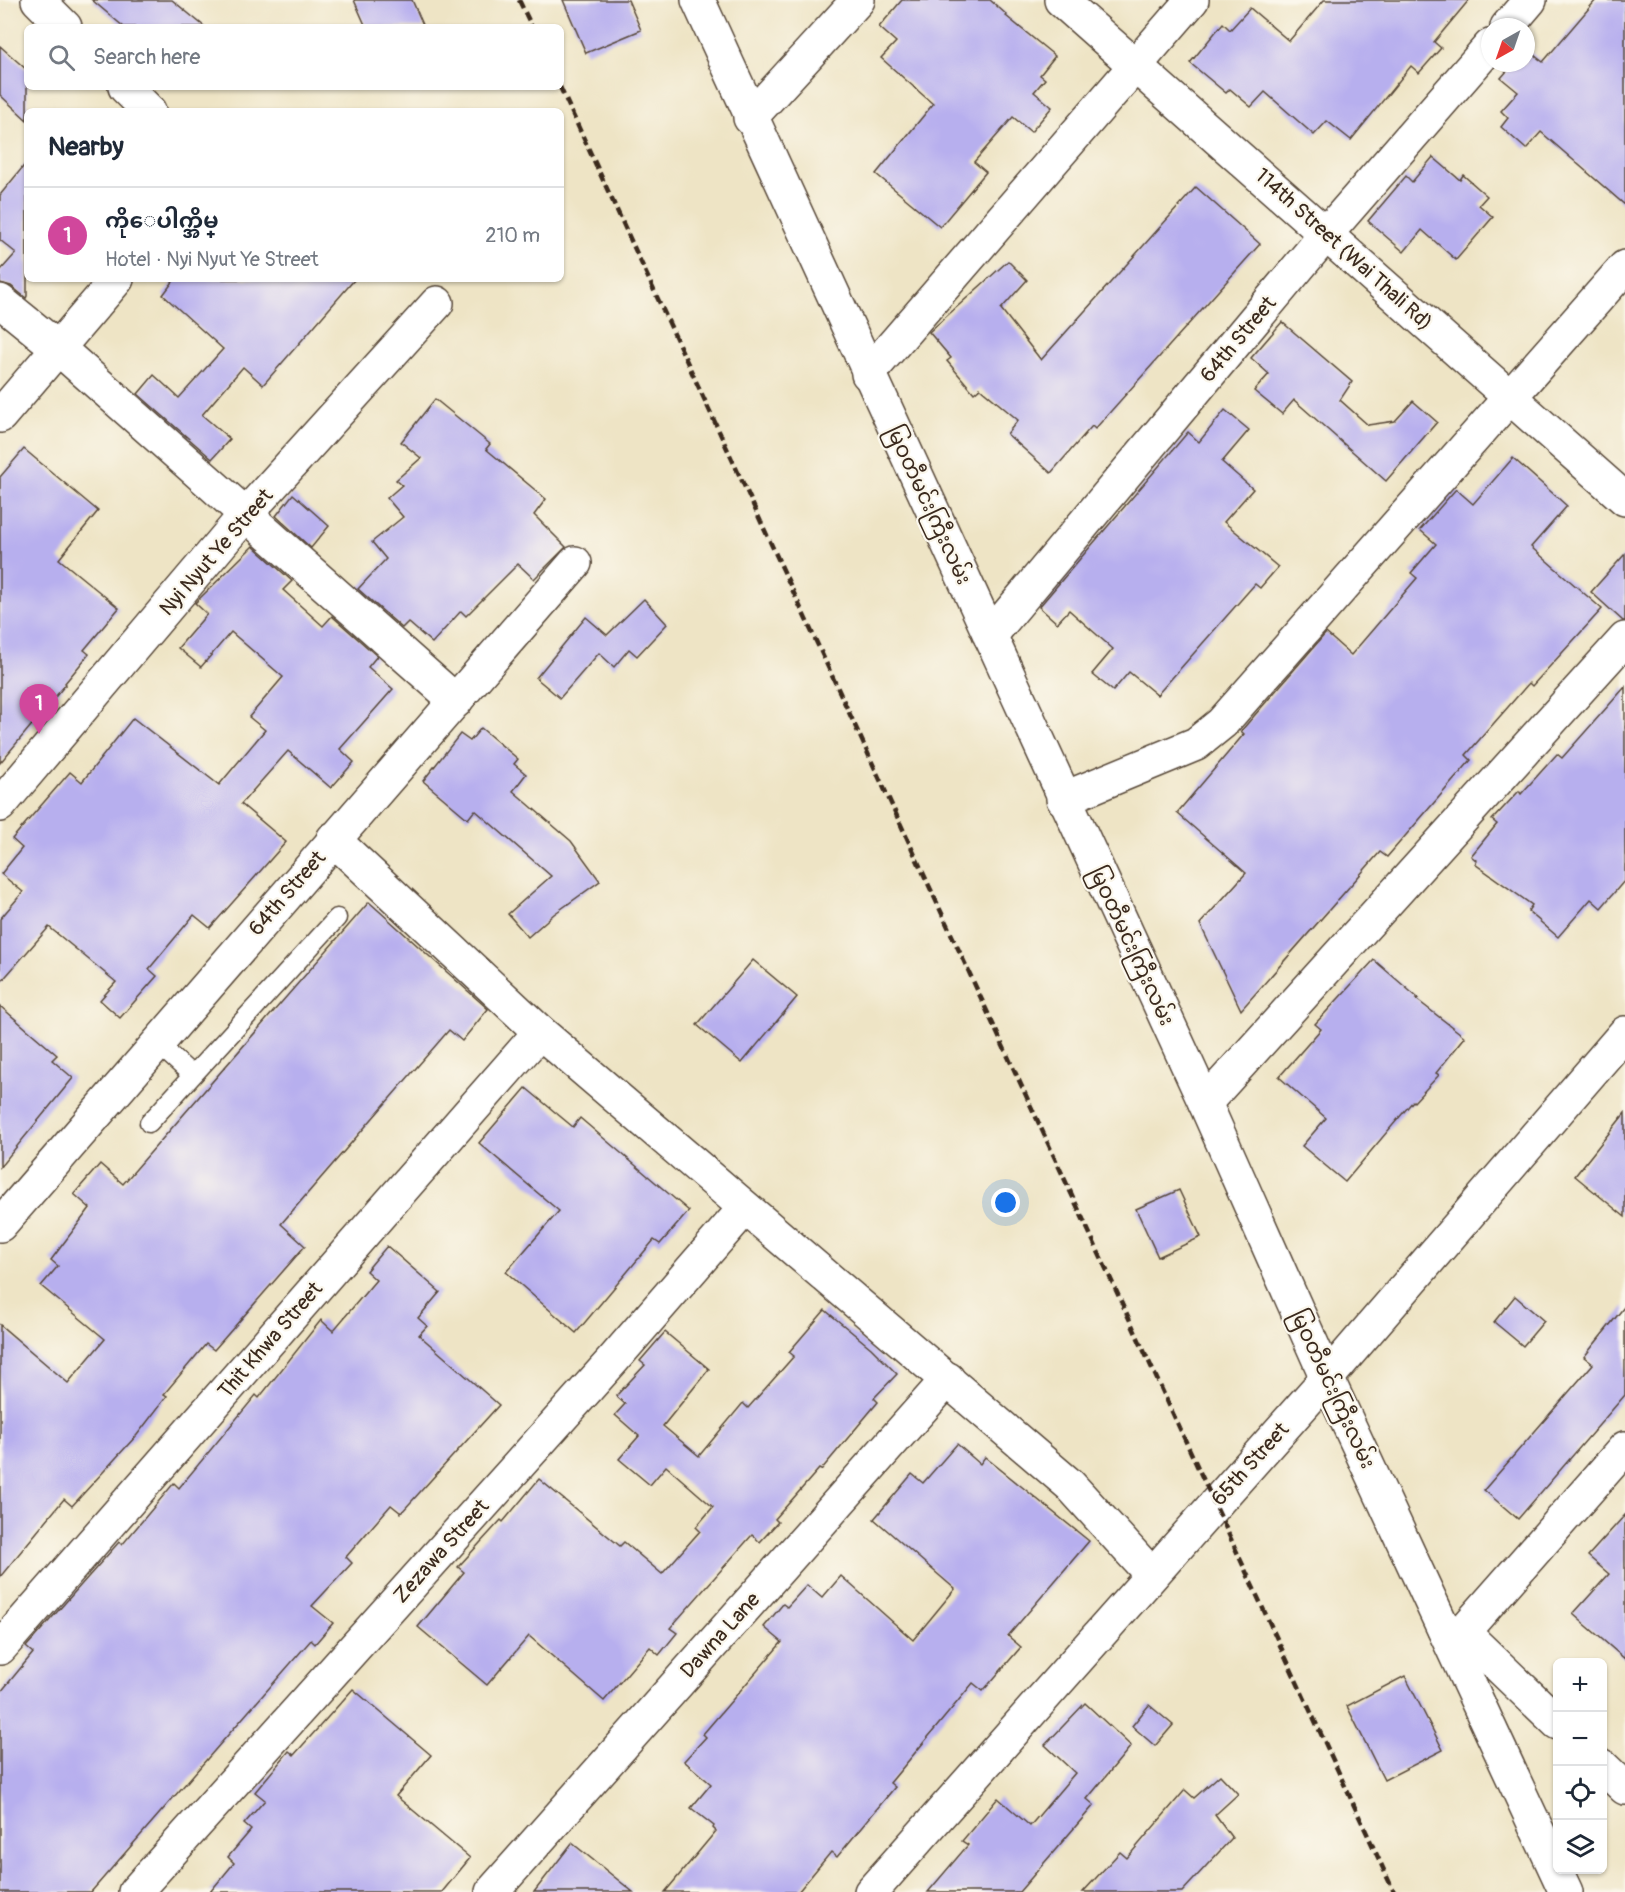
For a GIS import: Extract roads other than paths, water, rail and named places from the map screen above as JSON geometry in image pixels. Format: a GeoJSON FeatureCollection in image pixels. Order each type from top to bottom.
{"type":"FeatureCollection","features":[{"type":"Feature","properties":{"kind":"street"},"geometry":{"type":"LineString","coordinates":[[38,0],[62,24]]}},
{"type":"Feature","properties":{"kind":"street","name":"မြဝတီမင်းကြီးလမ်း"},"geometry":{"type":"LineString","coordinates":[[698,0],[1063,800],[1205,1103],[1327,1378],[1453,1631],[1566,1892]]}},
{"type":"Feature","properties":{"kind":"street"},"geometry":{"type":"LineString","coordinates":[[750,118],[858,0]]}},
{"type":"Feature","properties":{"kind":"street","name":"114th Street (Wai Thali Rd)"},"geometry":{"type":"LineString","coordinates":[[1061,0],[1136,63],[1625,499]]}},
{"type":"Feature","properties":{"kind":"street"},"geometry":{"type":"LineString","coordinates":[[868,374],[1192,0]]}},
{"type":"Feature","properties":{"kind":"street"},"geometry":{"type":"LineString","coordinates":[[1515,18],[1530,0]]}},
{"type":"Feature","properties":{"kind":"street","name":"64th Street"},"geometry":{"type":"LineString","coordinates":[[990,636],[1327,233],[1481,56]]}},
{"type":"Feature","properties":{"kind":"street"},"geometry":{"type":"LineString","coordinates":[[128,90],[145,108]]}},
{"type":"Feature","properties":{"kind":"street"},"geometry":{"type":"LineString","coordinates":[[1063,800],[1196,744],[1222,723],[1625,267]]}},
{"type":"Feature","properties":{"kind":"street"},"geometry":{"type":"LineString","coordinates":[[0,416],[114,282]]}},
{"type":"Feature","properties":{"kind":"street"},"geometry":{"type":"LineString","coordinates":[[0,301],[58,348],[456,701]]}},
{"type":"Feature","properties":{"kind":"street","name":"Nyi Nyut Ye Street"},"geometry":{"type":"LineString","coordinates":[[0,805],[246,514],[437,303]]}},
{"type":"Feature","properties":{"kind":"street","name":"64th Street"},"geometry":{"type":"LineString","coordinates":[[0,1225],[575,563]]}},
{"type":"Feature","properties":{"kind":"street"},"geometry":{"type":"LineString","coordinates":[[1205,1103],[1625,639]]}},
{"type":"Feature","properties":{"kind":"street"},"geometry":{"type":"LineString","coordinates":[[333,839],[540,1032],[1070,1485],[1151,1574]]}},
{"type":"Feature","properties":{"kind":"street","name":"Thit Khwa Street"},"geometry":{"type":"LineString","coordinates":[[0,1648],[540,1032]]}},
{"type":"Feature","properties":{"kind":"street","name":"65th Street"},"geometry":{"type":"LineString","coordinates":[[871,1892],[1327,1378],[1625,1033]]}},
{"type":"Feature","properties":{"kind":"street","name":"Zezawa Street"},"geometry":{"type":"LineString","coordinates":[[135,1892],[612,1360],[745,1208]]}},
{"type":"Feature","properties":{"kind":"street","name":"Dawna Lane"},"geometry":{"type":"LineString","coordinates":[[492,1892],[948,1379]]}},
{"type":"Feature","properties":{"kind":"street"},"geometry":{"type":"LineString","coordinates":[[1553,1719],[1453,1631],[1625,1448]]}},
{"type":"Feature","properties":{"kind":"street"},"geometry":{"type":"LineString","coordinates":[[1607,1771],[1625,1788]]}},
{"type":"Feature","properties":{"kind":"lane"},"geometry":{"type":"LineString","coordinates":[[149,1123],[338,918]]}},
{"type":"Feature","properties":{"kind":"lane"},"geometry":{"type":"LineString","coordinates":[[157,1043],[192,1076]]}},
{"type":"Feature","properties":{"kind":"railway"},"geometry":{"type":"LineString","coordinates":[[519,0],[531,24]]}},
{"type":"Feature","properties":{"kind":"railway"},"geometry":{"type":"LineString","coordinates":[[561,90],[1394,1892]]}},
{"type":"Feature","properties":{"kind":"place","name":"ကိုေပါက္အိမ္"},"geometry":{"type":"Point","coordinates":[39,734]}}]}
